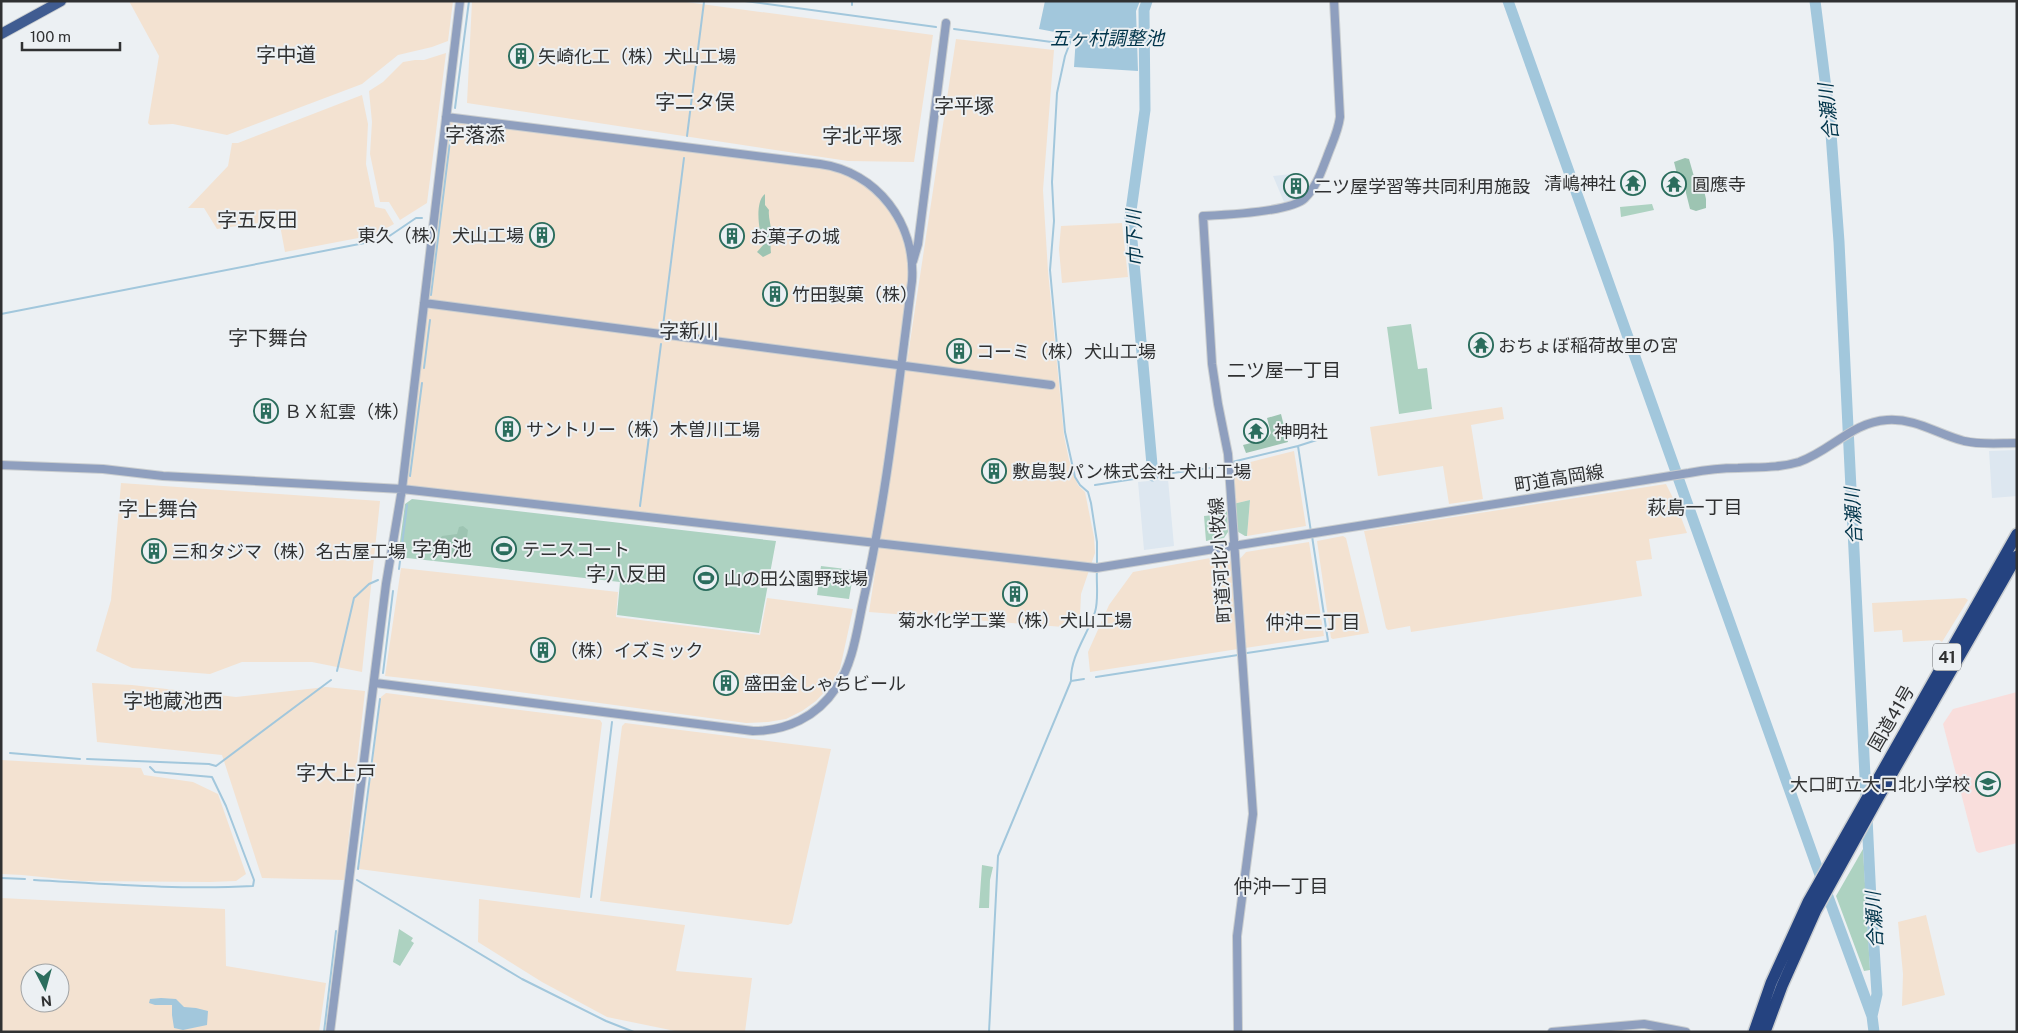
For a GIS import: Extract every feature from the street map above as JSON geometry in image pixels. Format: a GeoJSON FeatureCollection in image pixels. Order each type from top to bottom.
{"type":"FeatureCollection","features":[{"type":"Feature","properties":{"kind":"highway","name":"国道41号"},"geometry":{"type":"LineString","coordinates":[[1754,1032],[1771,983],[1818,884],[2017,534]]}},
{"type":"Feature","properties":{"kind":"highway","name":"国道41号"},"geometry":{"type":"LineString","coordinates":[[1765,1032],[1782,986],[1823,897],[2017,556]]}},
{"type":"Feature","properties":{"kind":"main road"},"geometry":{"type":"LineString","coordinates":[[1,34],[61,1]]}},
{"type":"Feature","properties":{"kind":"street"},"geometry":{"type":"LineString","coordinates":[[330,1032],[386,584],[402,490],[460,1]]}},
{"type":"Feature","properties":{"kind":"street","name":"町道河北小牧線"},"geometry":{"type":"LineString","coordinates":[[1238,1032],[1237,936],[1253,814],[1228,454],[1212,364],[1203,216],[1243,213],[1290,206],[1306,198],[1318,180],[1336,135],[1340,117],[1334,1]]}},
{"type":"Feature","properties":{"kind":"street"},"geometry":{"type":"LineString","coordinates":[[375,684],[762,731],[783,727],[801,720],[819,708],[833,693],[843,676],[859,620],[876,544],[901,366],[912,265],[918,244],[946,23]]}},
{"type":"Feature","properties":{"kind":"street"},"geometry":{"type":"LineString","coordinates":[[446,117],[820,164],[840,169],[869,184],[892,207],[905,231],[912,265]]}},
{"type":"Feature","properties":{"kind":"street"},"geometry":{"type":"LineString","coordinates":[[424,303],[1051,385]]}},
{"type":"Feature","properties":{"kind":"street","name":"町道高岡線"},"geometry":{"type":"LineString","coordinates":[[1,465],[103,469],[163,476],[402,490],[1096,568],[1673,475],[1722,468],[1772,467],[1791,464],[1812,456],[1859,427],[1878,421],[1904,420],[1965,441],[1981,444],[2017,443]]}},
{"type":"Feature","properties":{"kind":"street"},"geometry":{"type":"LineString","coordinates":[[1552,1032],[1639,1024],[1686,1032]]}},
{"type":"Feature","properties":{"kind":"shaded area"},"geometry":{"type":"Polygon","coordinates":[[[129,1],[453,1],[448,41],[398,55],[362,84],[227,135],[173,124],[150,125],[148,123],[159,56],[129,1]]]}},
{"type":"Feature","properties":{"kind":"shaded area"},"geometry":{"type":"Polygon","coordinates":[[[472,1],[679,1],[933,35],[914,162],[848,161],[467,103],[472,1]]]}},
{"type":"Feature","properties":{"kind":"shaded area"},"geometry":{"type":"Polygon","coordinates":[[[956,39],[1054,50],[1043,190],[1048,271],[1064,436],[1069,460],[1078,485],[1085,492],[1094,537],[1095,553],[1081,594],[1080,616],[1063,627],[869,612],[956,39]]]}},
{"type":"Feature","properties":{"kind":"shaded area"},"geometry":{"type":"Polygon","coordinates":[[[446,53],[427,203],[400,220],[389,202],[380,202],[370,154],[372,122],[369,91],[383,82],[403,62],[424,60],[446,53]]]}},
{"type":"Feature","properties":{"kind":"shaded area"},"geometry":{"type":"Polygon","coordinates":[[[362,95],[368,124],[366,164],[375,207],[385,209],[394,224],[374,235],[285,252],[279,220],[217,229],[204,208],[188,208],[228,166],[232,143],[238,143],[362,95]]]}},
{"type":"Feature","properties":{"kind":"shaded area"},"geometry":{"type":"Polygon","coordinates":[[[446,117],[820,164],[864,180],[898,217],[912,265],[876,544],[402,489],[446,117]]]}},
{"type":"Feature","properties":{"kind":"shaded area"},"geometry":{"type":"Polygon","coordinates":[[[1301,173],[1304,195],[1301,198],[1284,202],[1273,176],[1301,173]]]}},
{"type":"Feature","properties":{"kind":"shaded area"},"geometry":{"type":"Polygon","coordinates":[[[1122,223],[1128,277],[1062,283],[1059,249],[1061,226],[1122,223]]]}},
{"type":"Feature","properties":{"kind":"shaded area"},"geometry":{"type":"Polygon","coordinates":[[[1502,407],[1504,419],[1471,425],[1483,499],[1449,504],[1443,466],[1378,476],[1370,427],[1502,407]]]}},
{"type":"Feature","properties":{"kind":"shaded area"},"geometry":{"type":"Polygon","coordinates":[[[2017,450],[2017,496],[1992,498],[1989,451],[2017,450]]]}},
{"type":"Feature","properties":{"kind":"shaded area"},"geometry":{"type":"Polygon","coordinates":[[[1294,451],[1306,526],[1247,536],[1250,500],[1233,504],[1231,467],[1294,451]]]}},
{"type":"Feature","properties":{"kind":"shaded area"},"geometry":{"type":"Polygon","coordinates":[[[1168,479],[1174,546],[1144,550],[1138,482],[1168,479]]]}},
{"type":"Feature","properties":{"kind":"shaded area"},"geometry":{"type":"Polygon","coordinates":[[[121,483],[380,501],[362,672],[312,662],[242,662],[210,674],[132,668],[96,651],[111,600],[121,483]]]}},
{"type":"Feature","properties":{"kind":"shaded area"},"geometry":{"type":"Polygon","coordinates":[[[1666,484],[1687,533],[1649,539],[1652,559],[1636,561],[1642,596],[1411,632],[1410,626],[1388,630],[1386,628],[1364,531],[1666,484]]]}},
{"type":"Feature","properties":{"kind":"shaded area"},"geometry":{"type":"Polygon","coordinates":[[[1343,536],[1346,538],[1369,633],[1333,639],[1331,638],[1317,541],[1343,536]]]}},
{"type":"Feature","properties":{"kind":"shaded area"},"geometry":{"type":"Polygon","coordinates":[[[1309,542],[1324,636],[1245,648],[1238,561],[1246,552],[1309,542]]]}},
{"type":"Feature","properties":{"kind":"shaded area"},"geometry":{"type":"Polygon","coordinates":[[[1227,555],[1231,562],[1238,649],[1090,672],[1088,652],[1109,605],[1133,572],[1227,555]]]}},
{"type":"Feature","properties":{"kind":"shaded area"},"geometry":{"type":"Polygon","coordinates":[[[401,568],[618,592],[616,617],[760,635],[767,598],[853,609],[840,669],[830,686],[816,701],[786,719],[746,723],[475,686],[385,676],[401,568]]]}},
{"type":"Feature","properties":{"kind":"shaded area"},"geometry":{"type":"Polygon","coordinates":[[[1965,598],[1968,600],[1942,642],[1939,640],[1903,642],[1902,630],[1874,632],[1872,603],[1965,598]]]}},
{"type":"Feature","properties":{"kind":"shaded area"},"geometry":{"type":"Polygon","coordinates":[[[92,683],[132,685],[236,697],[326,687],[365,691],[344,880],[262,878],[222,755],[97,742],[92,683]]]}},
{"type":"Feature","properties":{"kind":"shaded area","name":"大口町立大口北小学校"},"geometry":{"type":"Polygon","coordinates":[[[2017,692],[2017,843],[1979,853],[1976,851],[1943,724],[1953,709],[2017,692]]]}},
{"type":"Feature","properties":{"kind":"shaded area"},"geometry":{"type":"Polygon","coordinates":[[[386,693],[600,720],[602,723],[580,898],[359,869],[381,697],[386,693]]]}},
{"type":"Feature","properties":{"kind":"shaded area"},"geometry":{"type":"Polygon","coordinates":[[[625,723],[831,749],[792,923],[788,925],[600,901],[622,726],[625,723]]]}},
{"type":"Feature","properties":{"kind":"shaded area"},"geometry":{"type":"Polygon","coordinates":[[[1,760],[141,768],[144,775],[193,782],[218,794],[246,874],[236,881],[210,882],[81,881],[1,874],[1,760]]]}},
{"type":"Feature","properties":{"kind":"shaded area"},"geometry":{"type":"Polygon","coordinates":[[[1,898],[225,909],[226,966],[326,983],[319,1032],[1,1032],[1,898]]]}},
{"type":"Feature","properties":{"kind":"shaded area"},"geometry":{"type":"Polygon","coordinates":[[[479,899],[685,925],[676,971],[752,978],[745,1032],[680,1032],[607,1017],[542,982],[478,942],[479,899]]]}},
{"type":"Feature","properties":{"kind":"shaded area"},"geometry":{"type":"Polygon","coordinates":[[[1926,915],[1945,995],[1902,1006],[1903,974],[1898,922],[1926,915]]]}},
{"type":"Feature","properties":{"kind":"green space"},"geometry":{"type":"Polygon","coordinates":[[[1685,158],[1689,159],[1695,180],[1702,182],[1706,208],[1696,211],[1690,209],[1686,193],[1686,180],[1678,178],[1674,162],[1685,158]]]}},
{"type":"Feature","properties":{"kind":"green space"},"geometry":{"type":"Polygon","coordinates":[[[765,194],[765,205],[769,210],[771,228],[771,253],[763,257],[757,252],[764,244],[759,226],[759,211],[765,194]]]}},
{"type":"Feature","properties":{"kind":"green space"},"geometry":{"type":"Polygon","coordinates":[[[1652,204],[1654,210],[1621,217],[1620,207],[1652,204]]]}},
{"type":"Feature","properties":{"kind":"green space"},"geometry":{"type":"Polygon","coordinates":[[[1411,324],[1418,369],[1427,368],[1432,409],[1399,414],[1387,327],[1411,324]]]}},
{"type":"Feature","properties":{"kind":"green space"},"geometry":{"type":"Polygon","coordinates":[[[1281,414],[1288,442],[1246,453],[1243,445],[1267,439],[1271,433],[1267,418],[1281,414]]]}},
{"type":"Feature","properties":{"kind":"green space"},"geometry":{"type":"Polygon","coordinates":[[[412,499],[776,541],[759,633],[617,615],[620,582],[398,557],[405,504],[412,499]]]}},
{"type":"Feature","properties":{"kind":"green space"},"geometry":{"type":"Polygon","coordinates":[[[1250,500],[1247,536],[1245,536],[1235,530],[1233,504],[1250,500]]]}},
{"type":"Feature","properties":{"kind":"green space"},"geometry":{"type":"Polygon","coordinates":[[[1227,511],[1228,532],[1224,538],[1206,541],[1204,516],[1223,514],[1227,511]]]}},
{"type":"Feature","properties":{"kind":"green space"},"geometry":{"type":"Polygon","coordinates":[[[463,526],[468,530],[464,558],[429,554],[442,536],[457,534],[459,527],[463,526]]]}},
{"type":"Feature","properties":{"kind":"green space"},"geometry":{"type":"Polygon","coordinates":[[[821,566],[854,570],[849,599],[817,595],[821,566]]]}},
{"type":"Feature","properties":{"kind":"green space"},"geometry":{"type":"Polygon","coordinates":[[[1863,849],[1870,970],[1864,971],[1836,896],[1863,849]]]}},
{"type":"Feature","properties":{"kind":"green space"},"geometry":{"type":"Polygon","coordinates":[[[982,865],[993,867],[990,880],[989,908],[979,908],[982,865]]]}},
{"type":"Feature","properties":{"kind":"green space"},"geometry":{"type":"Polygon","coordinates":[[[399,929],[413,938],[411,941],[414,943],[400,966],[393,962],[399,929]]]}},
{"type":"Feature","properties":{"kind":"water","name":"五ヶ村調整池"},"geometry":{"type":"Polygon","coordinates":[[[1045,1],[1140,1],[1136,11],[1138,71],[1074,67],[1076,36],[1039,29],[1045,1]]]}},
{"type":"Feature","properties":{"kind":"water"},"geometry":{"type":"Polygon","coordinates":[[[150,999],[176,999],[184,1007],[208,1011],[207,1025],[183,1030],[174,1028],[172,1005],[149,1003],[150,999]]]}},
{"type":"Feature","properties":{"kind":"waterway"},"geometry":{"type":"LineString","coordinates":[[455,108],[469,1]]}},
{"type":"Feature","properties":{"kind":"waterway"},"geometry":{"type":"LineString","coordinates":[[745,1],[936,27]]}},
{"type":"Feature","properties":{"kind":"waterway","name":"巾下川"},"geometry":{"type":"LineString","coordinates":[[1147,1],[1144,10],[1145,110],[1130,218],[1153,476]]}},
{"type":"Feature","properties":{"kind":"waterway"},"geometry":{"type":"LineString","coordinates":[[1508,1],[1872,1016]]}},
{"type":"Feature","properties":{"kind":"waterway","name":"合瀬川"},"geometry":{"type":"LineString","coordinates":[[1815,1],[1830,120],[1839,242],[1877,994],[1872,1016],[1874,1032]]}},
{"type":"Feature","properties":{"kind":"waterway"},"geometry":{"type":"LineString","coordinates":[[687,136],[704,2]]}},
{"type":"Feature","properties":{"kind":"waterway"},"geometry":{"type":"LineString","coordinates":[[954,29],[1059,43],[1073,35]]}},
{"type":"Feature","properties":{"kind":"waterway"},"geometry":{"type":"LineString","coordinates":[[1073,35],[1065,56],[1057,93],[1052,182],[1054,221],[1050,270],[1065,432],[1075,477],[1088,492],[1091,503],[1097,542],[1097,564]]}},
{"type":"Feature","properties":{"kind":"waterway"},"geometry":{"type":"LineString","coordinates":[[431,295],[451,133]]}},
{"type":"Feature","properties":{"kind":"waterway"},"geometry":{"type":"LineString","coordinates":[[663,326],[684,158]]}},
{"type":"Feature","properties":{"kind":"waterway"},"geometry":{"type":"LineString","coordinates":[[1,314],[385,239],[416,218],[422,218]]}},
{"type":"Feature","properties":{"kind":"waterway"},"geometry":{"type":"LineString","coordinates":[[424,368],[430,320]]}},
{"type":"Feature","properties":{"kind":"waterway"},"geometry":{"type":"LineString","coordinates":[[640,506],[661,344]]}},
{"type":"Feature","properties":{"kind":"waterway"},"geometry":{"type":"LineString","coordinates":[[410,476],[422,383]]}},
{"type":"Feature","properties":{"kind":"waterway"},"geometry":{"type":"LineString","coordinates":[[1311,532],[1298,446],[1323,438]]}},
{"type":"Feature","properties":{"kind":"waterway"},"geometry":{"type":"LineString","coordinates":[[1232,462],[1298,446]]}},
{"type":"Feature","properties":{"kind":"waterway"},"geometry":{"type":"LineString","coordinates":[[1158,475],[1224,466]]}},
{"type":"Feature","properties":{"kind":"waterway"},"geometry":{"type":"LineString","coordinates":[[1095,485],[1147,477]]}},
{"type":"Feature","properties":{"kind":"waterway"},"geometry":{"type":"LineString","coordinates":[[399,569],[407,505]]}},
{"type":"Feature","properties":{"kind":"waterway"},"geometry":{"type":"LineString","coordinates":[[1247,653],[1328,641],[1312,536]]}},
{"type":"Feature","properties":{"kind":"waterway"},"geometry":{"type":"LineString","coordinates":[[989,1032],[998,856],[1071,681],[1071,672],[1076,654],[1095,612],[1097,569]]}},
{"type":"Feature","properties":{"kind":"waterway"},"geometry":{"type":"LineString","coordinates":[[337,671],[354,598],[369,584],[378,580]]}},
{"type":"Feature","properties":{"kind":"waterway"},"geometry":{"type":"LineString","coordinates":[[383,673],[393,591]]}},
{"type":"Feature","properties":{"kind":"waterway"},"geometry":{"type":"LineString","coordinates":[[1096,677],[1238,655]]}},
{"type":"Feature","properties":{"kind":"waterway"},"geometry":{"type":"LineString","coordinates":[[1071,681],[1084,679]]}},
{"type":"Feature","properties":{"kind":"waterway"},"geometry":{"type":"LineString","coordinates":[[87,759],[209,764],[216,766],[331,680]]}},
{"type":"Feature","properties":{"kind":"waterway"},"geometry":{"type":"LineString","coordinates":[[358,869],[380,699]]}},
{"type":"Feature","properties":{"kind":"waterway"},"geometry":{"type":"LineString","coordinates":[[591,897],[612,722]]}},
{"type":"Feature","properties":{"kind":"waterway"},"geometry":{"type":"LineString","coordinates":[[10,753],[80,759]]}},
{"type":"Feature","properties":{"kind":"waterway"},"geometry":{"type":"LineString","coordinates":[[34,880],[171,887],[253,886],[254,880],[226,806],[212,777],[155,772],[150,767]]}},
{"type":"Feature","properties":{"kind":"waterway"},"geometry":{"type":"LineString","coordinates":[[1,878],[25,879]]}},
{"type":"Feature","properties":{"kind":"waterway"},"geometry":{"type":"LineString","coordinates":[[357,880],[522,979],[606,1021],[634,1032]]}},
{"type":"Feature","properties":{"kind":"waterway"},"geometry":{"type":"LineString","coordinates":[[324,1032],[336,931]]}},
{"type":"Feature","properties":{"kind":"place","name":"矢崎化工（株）犬山工場"},"geometry":{"type":"Point","coordinates":[521,56]}},
{"type":"Feature","properties":{"kind":"place","name":"清嶋神社"},"geometry":{"type":"Point","coordinates":[1633,183]}},
{"type":"Feature","properties":{"kind":"place","name":"圓應寺"},"geometry":{"type":"Point","coordinates":[1674,184]}},
{"type":"Feature","properties":{"kind":"place","name":"二ツ屋学習等共同利用施設"},"geometry":{"type":"Point","coordinates":[1296,186]}},
{"type":"Feature","properties":{"kind":"place","name":"東久（株） 犬山工場"},"geometry":{"type":"Point","coordinates":[542,235]}},
{"type":"Feature","properties":{"kind":"place","name":"お菓子の城"},"geometry":{"type":"Point","coordinates":[732,236]}},
{"type":"Feature","properties":{"kind":"place","name":"竹田製菓（株）"},"geometry":{"type":"Point","coordinates":[775,294]}},
{"type":"Feature","properties":{"kind":"place","name":"おちょぼ稲荷故里の宮"},"geometry":{"type":"Point","coordinates":[1481,345]}},
{"type":"Feature","properties":{"kind":"place","name":"コーミ（株）犬山工場"},"geometry":{"type":"Point","coordinates":[959,351]}},
{"type":"Feature","properties":{"kind":"place","name":"ＢＸ紅雲（株）"},"geometry":{"type":"Point","coordinates":[266,411]}},
{"type":"Feature","properties":{"kind":"place","name":"サントリー（株）木曽川工場"},"geometry":{"type":"Point","coordinates":[508,429]}},
{"type":"Feature","properties":{"kind":"place","name":"神明社"},"geometry":{"type":"Point","coordinates":[1256,431]}},
{"type":"Feature","properties":{"kind":"place","name":"敷島製パン株式会社 犬山工場"},"geometry":{"type":"Point","coordinates":[994,471]}},
{"type":"Feature","properties":{"kind":"place","name":"テニスコート"},"geometry":{"type":"Point","coordinates":[504,549]}},
{"type":"Feature","properties":{"kind":"place","name":"三和タジマ（株）名古屋工場"},"geometry":{"type":"Point","coordinates":[154,551]}},
{"type":"Feature","properties":{"kind":"place","name":"山の田公園野球場"},"geometry":{"type":"Point","coordinates":[706,578]}},
{"type":"Feature","properties":{"kind":"place","name":"菊水化学工業（株）犬山工場"},"geometry":{"type":"Point","coordinates":[1015,594]}},
{"type":"Feature","properties":{"kind":"place","name":"（株）イズミック"},"geometry":{"type":"Point","coordinates":[543,650]}},
{"type":"Feature","properties":{"kind":"place","name":"盛田金しゃちビール"},"geometry":{"type":"Point","coordinates":[726,683]}},
{"type":"Feature","properties":{"kind":"place","name":"大口町立大口北小学校"},"geometry":{"type":"Point","coordinates":[1988,784]}},
{"type":"Feature","properties":{"kind":"district","name":"字中道"},"geometry":{"type":"Point","coordinates":[286,55]}},
{"type":"Feature","properties":{"kind":"district","name":"字二タ俣"},"geometry":{"type":"Point","coordinates":[695,102]}},
{"type":"Feature","properties":{"kind":"district","name":"字平塚"},"geometry":{"type":"Point","coordinates":[964,106]}},
{"type":"Feature","properties":{"kind":"district","name":"字落添"},"geometry":{"type":"Point","coordinates":[475,135]}},
{"type":"Feature","properties":{"kind":"district","name":"字北平塚"},"geometry":{"type":"Point","coordinates":[862,136]}},
{"type":"Feature","properties":{"kind":"district","name":"字五反田"},"geometry":{"type":"Point","coordinates":[257,220]}},
{"type":"Feature","properties":{"kind":"district","name":"字新川"},"geometry":{"type":"Point","coordinates":[689,331]}},
{"type":"Feature","properties":{"kind":"district","name":"字下舞台"},"geometry":{"type":"Point","coordinates":[268,338]}},
{"type":"Feature","properties":{"kind":"district","name":"二ツ屋一丁目"},"geometry":{"type":"Point","coordinates":[1284,370]}},
{"type":"Feature","properties":{"kind":"district","name":"萩島一丁目"},"geometry":{"type":"Point","coordinates":[1695,507]}},
{"type":"Feature","properties":{"kind":"district","name":"字上舞台"},"geometry":{"type":"Point","coordinates":[158,509]}},
{"type":"Feature","properties":{"kind":"district","name":"字角池"},"geometry":{"type":"Point","coordinates":[442,549]}},
{"type":"Feature","properties":{"kind":"district","name":"字八反田"},"geometry":{"type":"Point","coordinates":[626,574]}},
{"type":"Feature","properties":{"kind":"district","name":"仲沖二丁目"},"geometry":{"type":"Point","coordinates":[1313,622]}},
{"type":"Feature","properties":{"kind":"district","name":"字地蔵池西"},"geometry":{"type":"Point","coordinates":[173,701]}},
{"type":"Feature","properties":{"kind":"district","name":"字大上戸"},"geometry":{"type":"Point","coordinates":[336,773]}},
{"type":"Feature","properties":{"kind":"district","name":"仲沖一丁目"},"geometry":{"type":"Point","coordinates":[1281,886]}}]}
